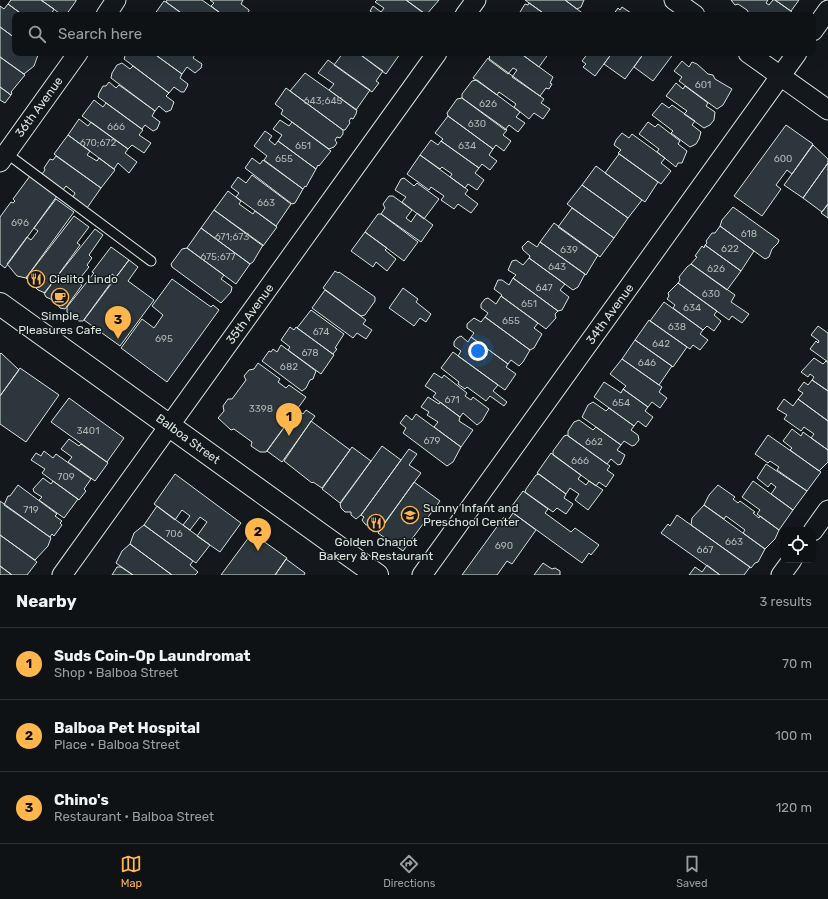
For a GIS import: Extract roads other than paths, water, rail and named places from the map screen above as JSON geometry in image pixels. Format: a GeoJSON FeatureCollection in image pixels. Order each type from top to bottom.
{"type":"FeatureCollection","features":[{"type":"Feature","properties":{"kind":"street"},"geometry":{"type":"LineString","coordinates":[[108,12],[116,0]]}},
{"type":"Feature","properties":{"kind":"street"},"geometry":{"type":"LineString","coordinates":[[467,12],[476,0]]}},
{"type":"Feature","properties":{"kind":"street"},"geometry":{"type":"LineString","coordinates":[[674,0],[691,12]]}},
{"type":"Feature","properties":{"kind":"street"},"geometry":{"type":"LineString","coordinates":[[816,27],[828,10]]}},
{"type":"Feature","properties":{"kind":"street","name":"36th Avenue"},"geometry":{"type":"LineString","coordinates":[[3,157],[76,56]]}},
{"type":"Feature","properties":{"kind":"street","name":"35th Avenue"},"geometry":{"type":"LineString","coordinates":[[62,575],[435,56]]}},
{"type":"Feature","properties":{"kind":"street"},"geometry":{"type":"LineString","coordinates":[[752,56],[828,110]]}},
{"type":"Feature","properties":{"kind":"street","name":"34th Avenue"},"geometry":{"type":"LineString","coordinates":[[422,575],[795,56]]}},
{"type":"Feature","properties":{"kind":"street","name":"Balboa Street"},"geometry":{"type":"LineString","coordinates":[[0,304],[377,575]]}},
{"type":"Feature","properties":{"kind":"street"},"geometry":{"type":"LineString","coordinates":[[816,527],[828,510]]}},
{"type":"Feature","properties":{"kind":"street"},"geometry":{"type":"LineString","coordinates":[[781,575],[790,563]]}},
{"type":"Feature","properties":{"kind":"lane"},"geometry":{"type":"LineString","coordinates":[[3,157],[151,262]]}},
{"type":"Feature","properties":{"kind":"place","name":"Cielito Lindo"},"geometry":{"type":"Point","coordinates":[36,279]}},
{"type":"Feature","properties":{"kind":"place","name":"Simple Pleasures Cafe"},"geometry":{"type":"Point","coordinates":[60,297]}},
{"type":"Feature","properties":{"kind":"place","name":"Chino's"},"geometry":{"type":"Point","coordinates":[118,339]}},
{"type":"Feature","properties":{"kind":"place","name":"Suds Coin-Op Laundromat"},"geometry":{"type":"Point","coordinates":[289,436]}},
{"type":"Feature","properties":{"kind":"place","name":"Sunny Infant and Preschool Center"},"geometry":{"type":"Point","coordinates":[410,515]}},
{"type":"Feature","properties":{"kind":"place","name":"Golden Chariot Bakery & Restaurant"},"geometry":{"type":"Point","coordinates":[376,523]}},
{"type":"Feature","properties":{"kind":"place","name":"Balboa Pet Hospital"},"geometry":{"type":"Point","coordinates":[258,551]}}]}
